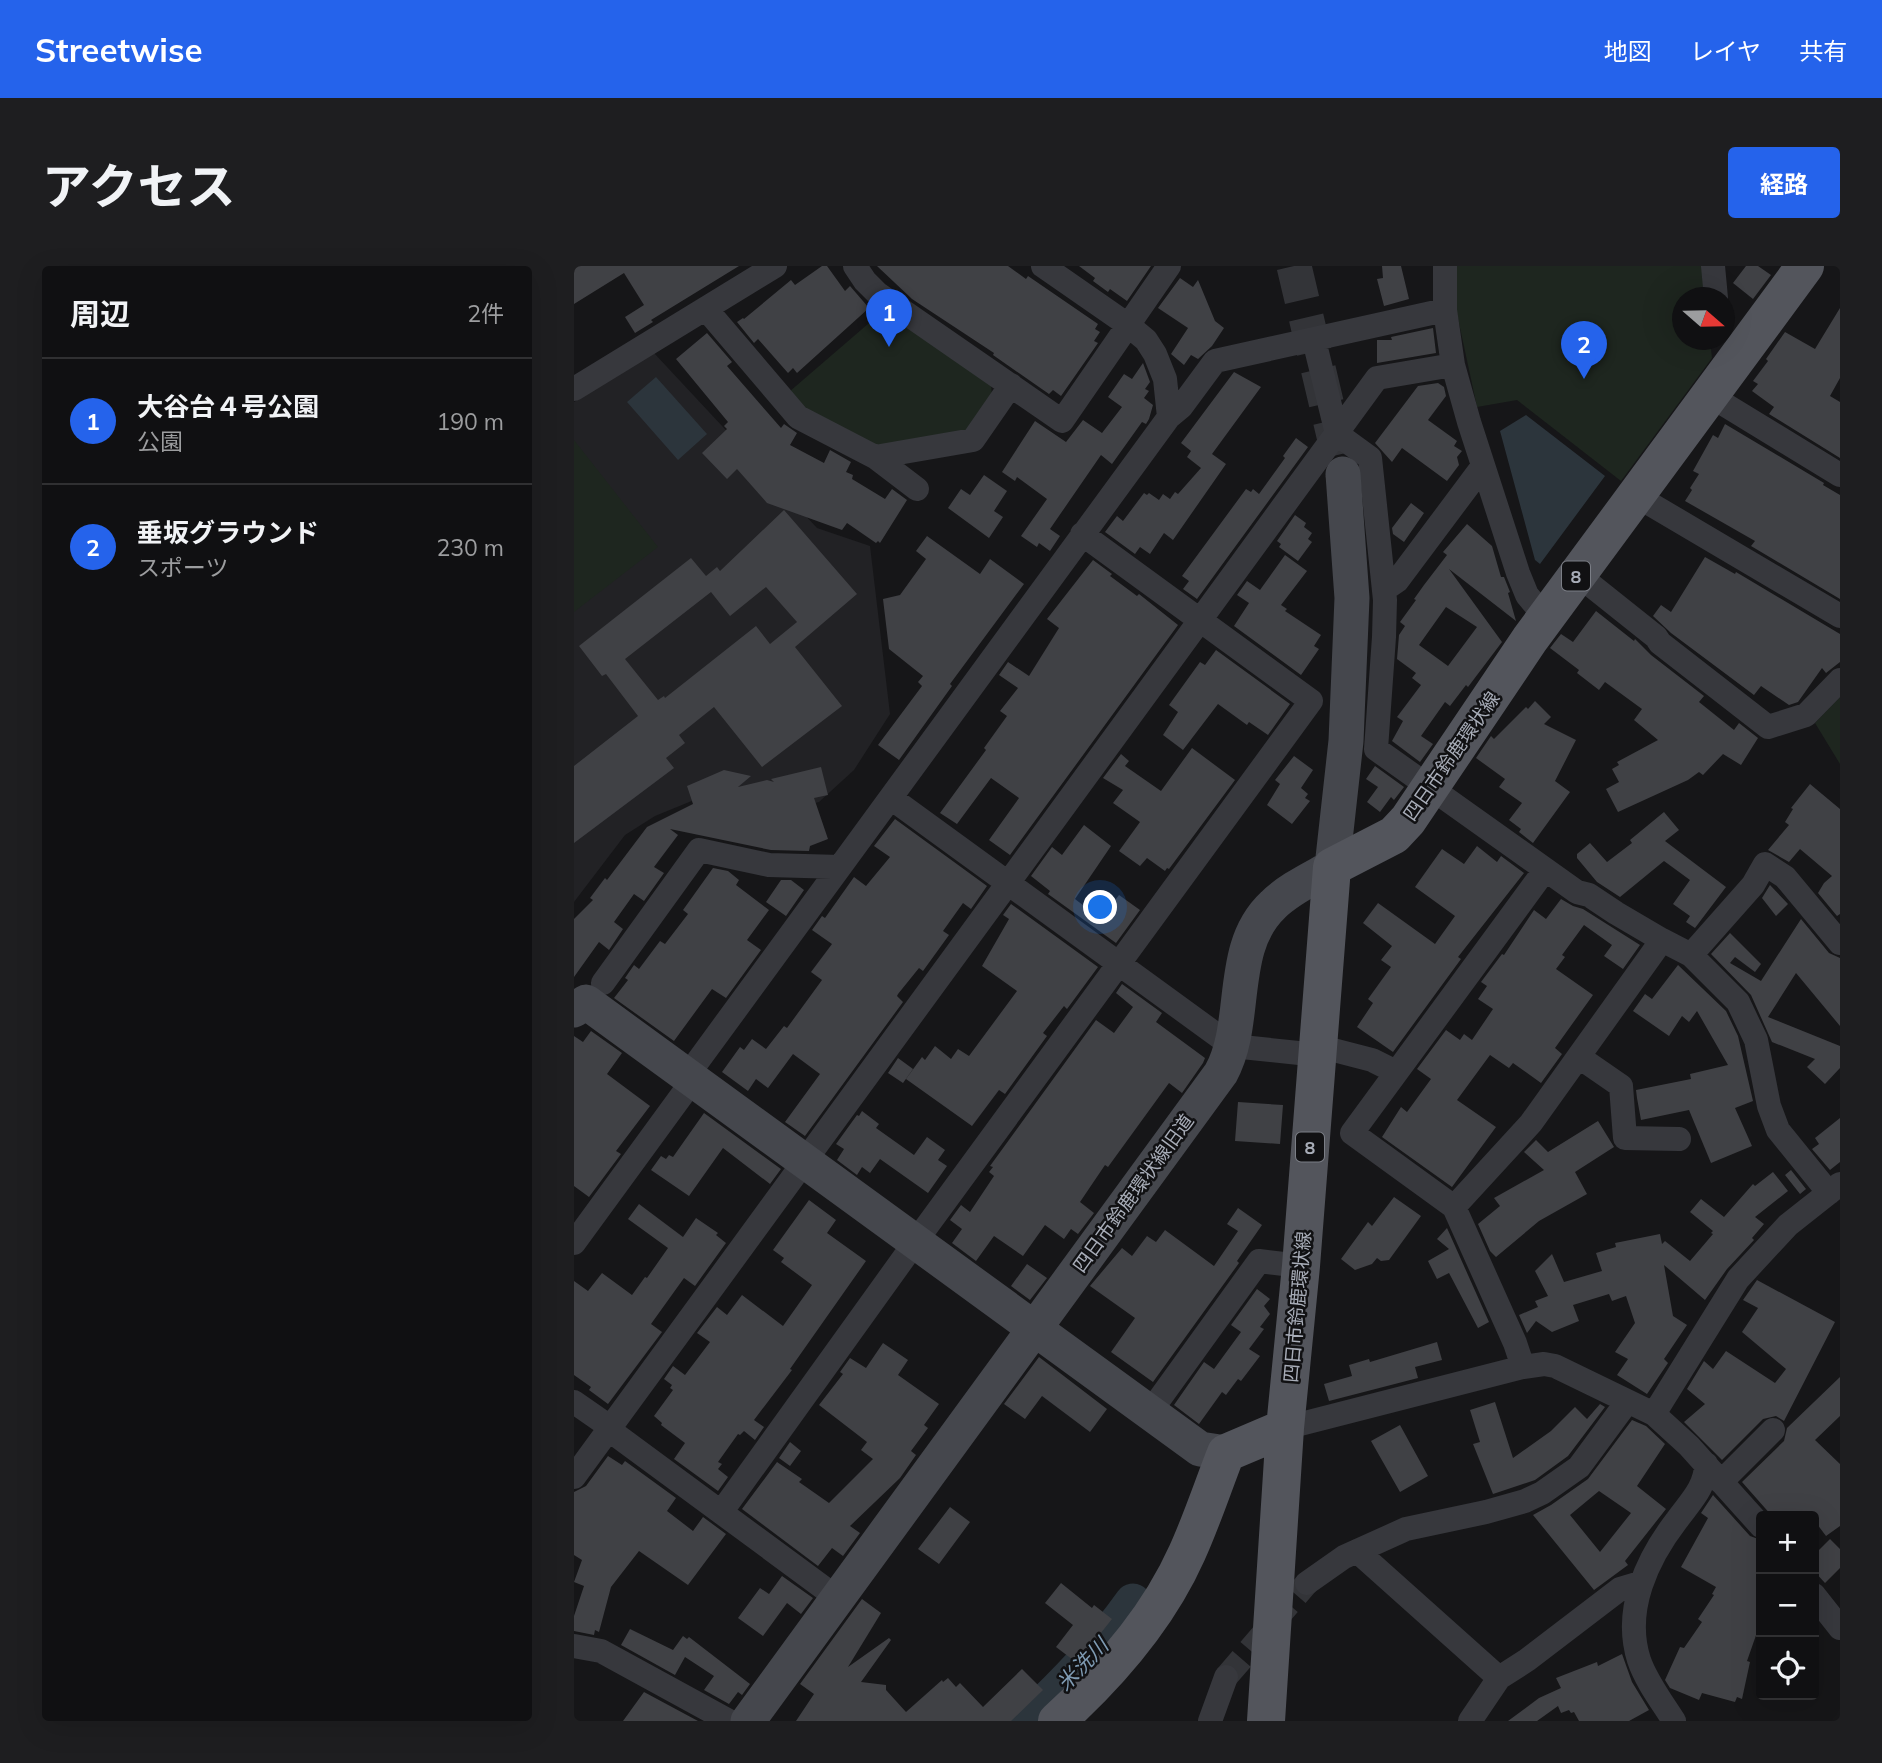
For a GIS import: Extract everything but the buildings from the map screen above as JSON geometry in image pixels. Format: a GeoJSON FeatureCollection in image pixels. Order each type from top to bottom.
{"type":"FeatureCollection","features":[{"type":"Feature","properties":{"kind":"main road","name":"四日市鈴鹿環状線"},"geometry":{"type":"LineString","coordinates":[[1735,343],[1805,266]]}},
{"type":"Feature","properties":{"kind":"main road","name":"四日市鈴鹿環状線"},"geometry":{"type":"LineString","coordinates":[[1266,1721],[1285,1428],[1301,1266],[1332,867],[1394,835],[1408,820],[1577,574],[1709,395],[1729,350]]}},
{"type":"Feature","properties":{"kind":"main road"},"geometry":{"type":"LineString","coordinates":[[1069,1718],[1150,1620],[1187,1554],[1226,1453],[1285,1428]]}},
{"type":"Feature","properties":{"kind":"street"},"geometry":{"type":"LineString","coordinates":[[574,389],[775,266]]}},
{"type":"Feature","properties":{"kind":"street"},"geometry":{"type":"LineString","coordinates":[[855,266],[877,293],[1062,421],[1169,266]]}},
{"type":"Feature","properties":{"kind":"street"},"geometry":{"type":"LineString","coordinates":[[1043,266],[1146,340],[1166,379],[1169,416]]}},
{"type":"Feature","properties":{"kind":"street"},"geometry":{"type":"LineString","coordinates":[[1445,266],[1445,310],[1453,365],[1518,573],[1527,595],[1546,618]]}},
{"type":"Feature","properties":{"kind":"street"},"geometry":{"type":"LineString","coordinates":[[1713,266],[1715,287]]}},
{"type":"Feature","properties":{"kind":"street"},"geometry":{"type":"LineString","coordinates":[[706,309],[798,417],[875,457],[917,489]]}},
{"type":"Feature","properties":{"kind":"street"},"geometry":{"type":"LineString","coordinates":[[574,1243],[840,867],[1082,534],[1169,416],[1181,407],[1215,361],[1445,310]]}},
{"type":"Feature","properties":{"kind":"street"},"geometry":{"type":"LineString","coordinates":[[1314,340],[1337,434],[1370,458],[1384,590],[1384,637],[1376,749],[1577,892],[1590,895],[1616,913],[1691,955],[1738,1002],[1756,1040],[1769,1106],[1779,1130],[1835,1189],[1788,1225],[1738,1279],[1654,1414]]}},
{"type":"Feature","properties":{"kind":"street"},"geometry":{"type":"LineString","coordinates":[[574,1477],[1377,378],[1453,365]]}},
{"type":"Feature","properties":{"kind":"street"},"geometry":{"type":"LineString","coordinates":[[875,457],[972,440],[1011,386]]}},
{"type":"Feature","properties":{"kind":"street"},"geometry":{"type":"LineString","coordinates":[[1709,395],[1840,475]]}},
{"type":"Feature","properties":{"kind":"street"},"geometry":{"type":"LineString","coordinates":[[1384,590],[1397,581],[1483,466]]}},
{"type":"Feature","properties":{"kind":"street"},"geometry":{"type":"LineString","coordinates":[[1332,867],[1346,741],[1352,598],[1343,474]]}},
{"type":"Feature","properties":{"kind":"street"},"geometry":{"type":"LineString","coordinates":[[1636,495],[1840,616]]}},
{"type":"Feature","properties":{"kind":"street"},"geometry":{"type":"LineString","coordinates":[[722,1511],[1311,701],[1082,534]]}},
{"type":"Feature","properties":{"kind":"street"},"geometry":{"type":"LineString","coordinates":[[1577,574],[1768,727],[1806,715],[1840,680]]}},
{"type":"Feature","properties":{"kind":"street"},"geometry":{"type":"LineString","coordinates":[[891,798],[1232,1046],[1318,1051],[1372,1060],[1396,1072]]}},
{"type":"Feature","properties":{"kind":"street"},"geometry":{"type":"LineString","coordinates":[[840,867],[769,865],[699,850],[586,996],[690,1078],[1200,1449],[1226,1453]]}},
{"type":"Feature","properties":{"kind":"street"},"geometry":{"type":"LineString","coordinates":[[1691,955],[1753,885],[1765,864],[1785,877],[1840,943]]}},
{"type":"Feature","properties":{"kind":"street","name":"四日市鈴鹿環状線旧道"},"geometry":{"type":"LineString","coordinates":[[748,1721],[1221,1073],[1232,1046],[1245,958],[1260,921],[1273,904],[1332,867]]}},
{"type":"Feature","properties":{"kind":"street"},"geometry":{"type":"LineString","coordinates":[[1523,1367],[1515,1343],[1454,1207],[1352,1133],[1545,870]]}},
{"type":"Feature","properties":{"kind":"street"},"geometry":{"type":"LineString","coordinates":[[1454,1207],[1531,1123],[1662,940]]}},
{"type":"Feature","properties":{"kind":"street"},"geometry":{"type":"LineString","coordinates":[[1579,1057],[1621,1086],[1625,1138],[1679,1139]]}},
{"type":"Feature","properties":{"kind":"street"},"geometry":{"type":"LineString","coordinates":[[1150,1412],[1259,1261],[1301,1266]]}},
{"type":"Feature","properties":{"kind":"street"},"geometry":{"type":"LineString","coordinates":[[1285,1428],[1523,1367],[1544,1364],[1555,1366],[1654,1414],[1756,1520]]}},
{"type":"Feature","properties":{"kind":"street"},"geometry":{"type":"LineString","coordinates":[[574,1402],[836,1597]]}},
{"type":"Feature","properties":{"kind":"street"},"geometry":{"type":"LineString","coordinates":[[1307,1583],[1357,1551],[1406,1529],[1486,1512],[1525,1501],[1542,1493],[1579,1467],[1628,1402]]}},
{"type":"Feature","properties":{"kind":"street"},"geometry":{"type":"LineString","coordinates":[[1673,1721],[1640,1663],[1635,1644],[1634,1626],[1640,1583],[1663,1537],[1704,1483],[1713,1473],[1773,1430]]}},
{"type":"Feature","properties":{"kind":"street"},"geometry":{"type":"LineString","coordinates":[[1357,1551],[1499,1678]]}},
{"type":"Feature","properties":{"kind":"street"},"geometry":{"type":"LineString","coordinates":[[1470,1721],[1499,1678],[1620,1589],[1640,1583]]}},
{"type":"Feature","properties":{"kind":"street"},"geometry":{"type":"LineString","coordinates":[[1819,1601],[1840,1628]]}},
{"type":"Feature","properties":{"kind":"street"},"geometry":{"type":"LineString","coordinates":[[574,1646],[601,1651],[729,1721]]}},
{"type":"Feature","properties":{"kind":"street"},"geometry":{"type":"LineString","coordinates":[[1210,1721],[1226,1677]]}},
{"type":"Feature","properties":{"kind":"shaded area"},"geometry":{"type":"Polygon","coordinates":[[[1456,266],[1703,266],[1705,287],[1672,287],[1672,350],[1711,350],[1712,358],[1621,481],[1517,400],[1477,407],[1456,309],[1456,266]]]}},
{"type":"Feature","properties":{"kind":"shaded area"},"geometry":{"type":"Polygon","coordinates":[[[883,311],[991,382],[992,398],[968,433],[875,447],[804,410],[789,392],[883,311]]]}},
{"type":"Feature","properties":{"kind":"shaded area"},"geometry":{"type":"Polygon","coordinates":[[[654,353],[817,528],[870,546],[890,714],[854,770],[819,802],[791,809],[699,798],[655,816],[625,835],[574,902],[574,402],[654,353]]]}},
{"type":"Feature","properties":{"kind":"shaded area"},"geometry":{"type":"Polygon","coordinates":[[[656,377],[707,434],[678,460],[627,402],[656,377]]]}},
{"type":"Feature","properties":{"kind":"shaded area"},"geometry":{"type":"Polygon","coordinates":[[[1526,415],[1605,476],[1540,564],[1535,560],[1500,431],[1526,415]]]}},
{"type":"Feature","properties":{"kind":"shaded area"},"geometry":{"type":"Polygon","coordinates":[[[574,440],[658,547],[574,612],[574,440]]]}},
{"type":"Feature","properties":{"kind":"shaded area"},"geometry":{"type":"Polygon","coordinates":[[[1840,697],[1840,764],[1815,723],[1840,697]]]}},
{"type":"Feature","properties":{"kind":"waterway","name":"米洗川"},"geometry":{"type":"LineString","coordinates":[[1026,1721],[1082,1665],[1133,1602]]}},
{"type":"Feature","properties":{"kind":"tunnel"},"geometry":{"type":"LineString","coordinates":[[1294,266],[1343,474]]}},
{"type":"Feature","properties":{"kind":"tunnel"},"geometry":{"type":"LineString","coordinates":[[1226,1677],[1307,1583]]}},
{"type":"Feature","properties":{"kind":"place","name":"大谷台４号公園"},"geometry":{"type":"Point","coordinates":[889,347]}},
{"type":"Feature","properties":{"kind":"place","name":"垂坂グラウンド"},"geometry":{"type":"Point","coordinates":[1584,379]}}]}
